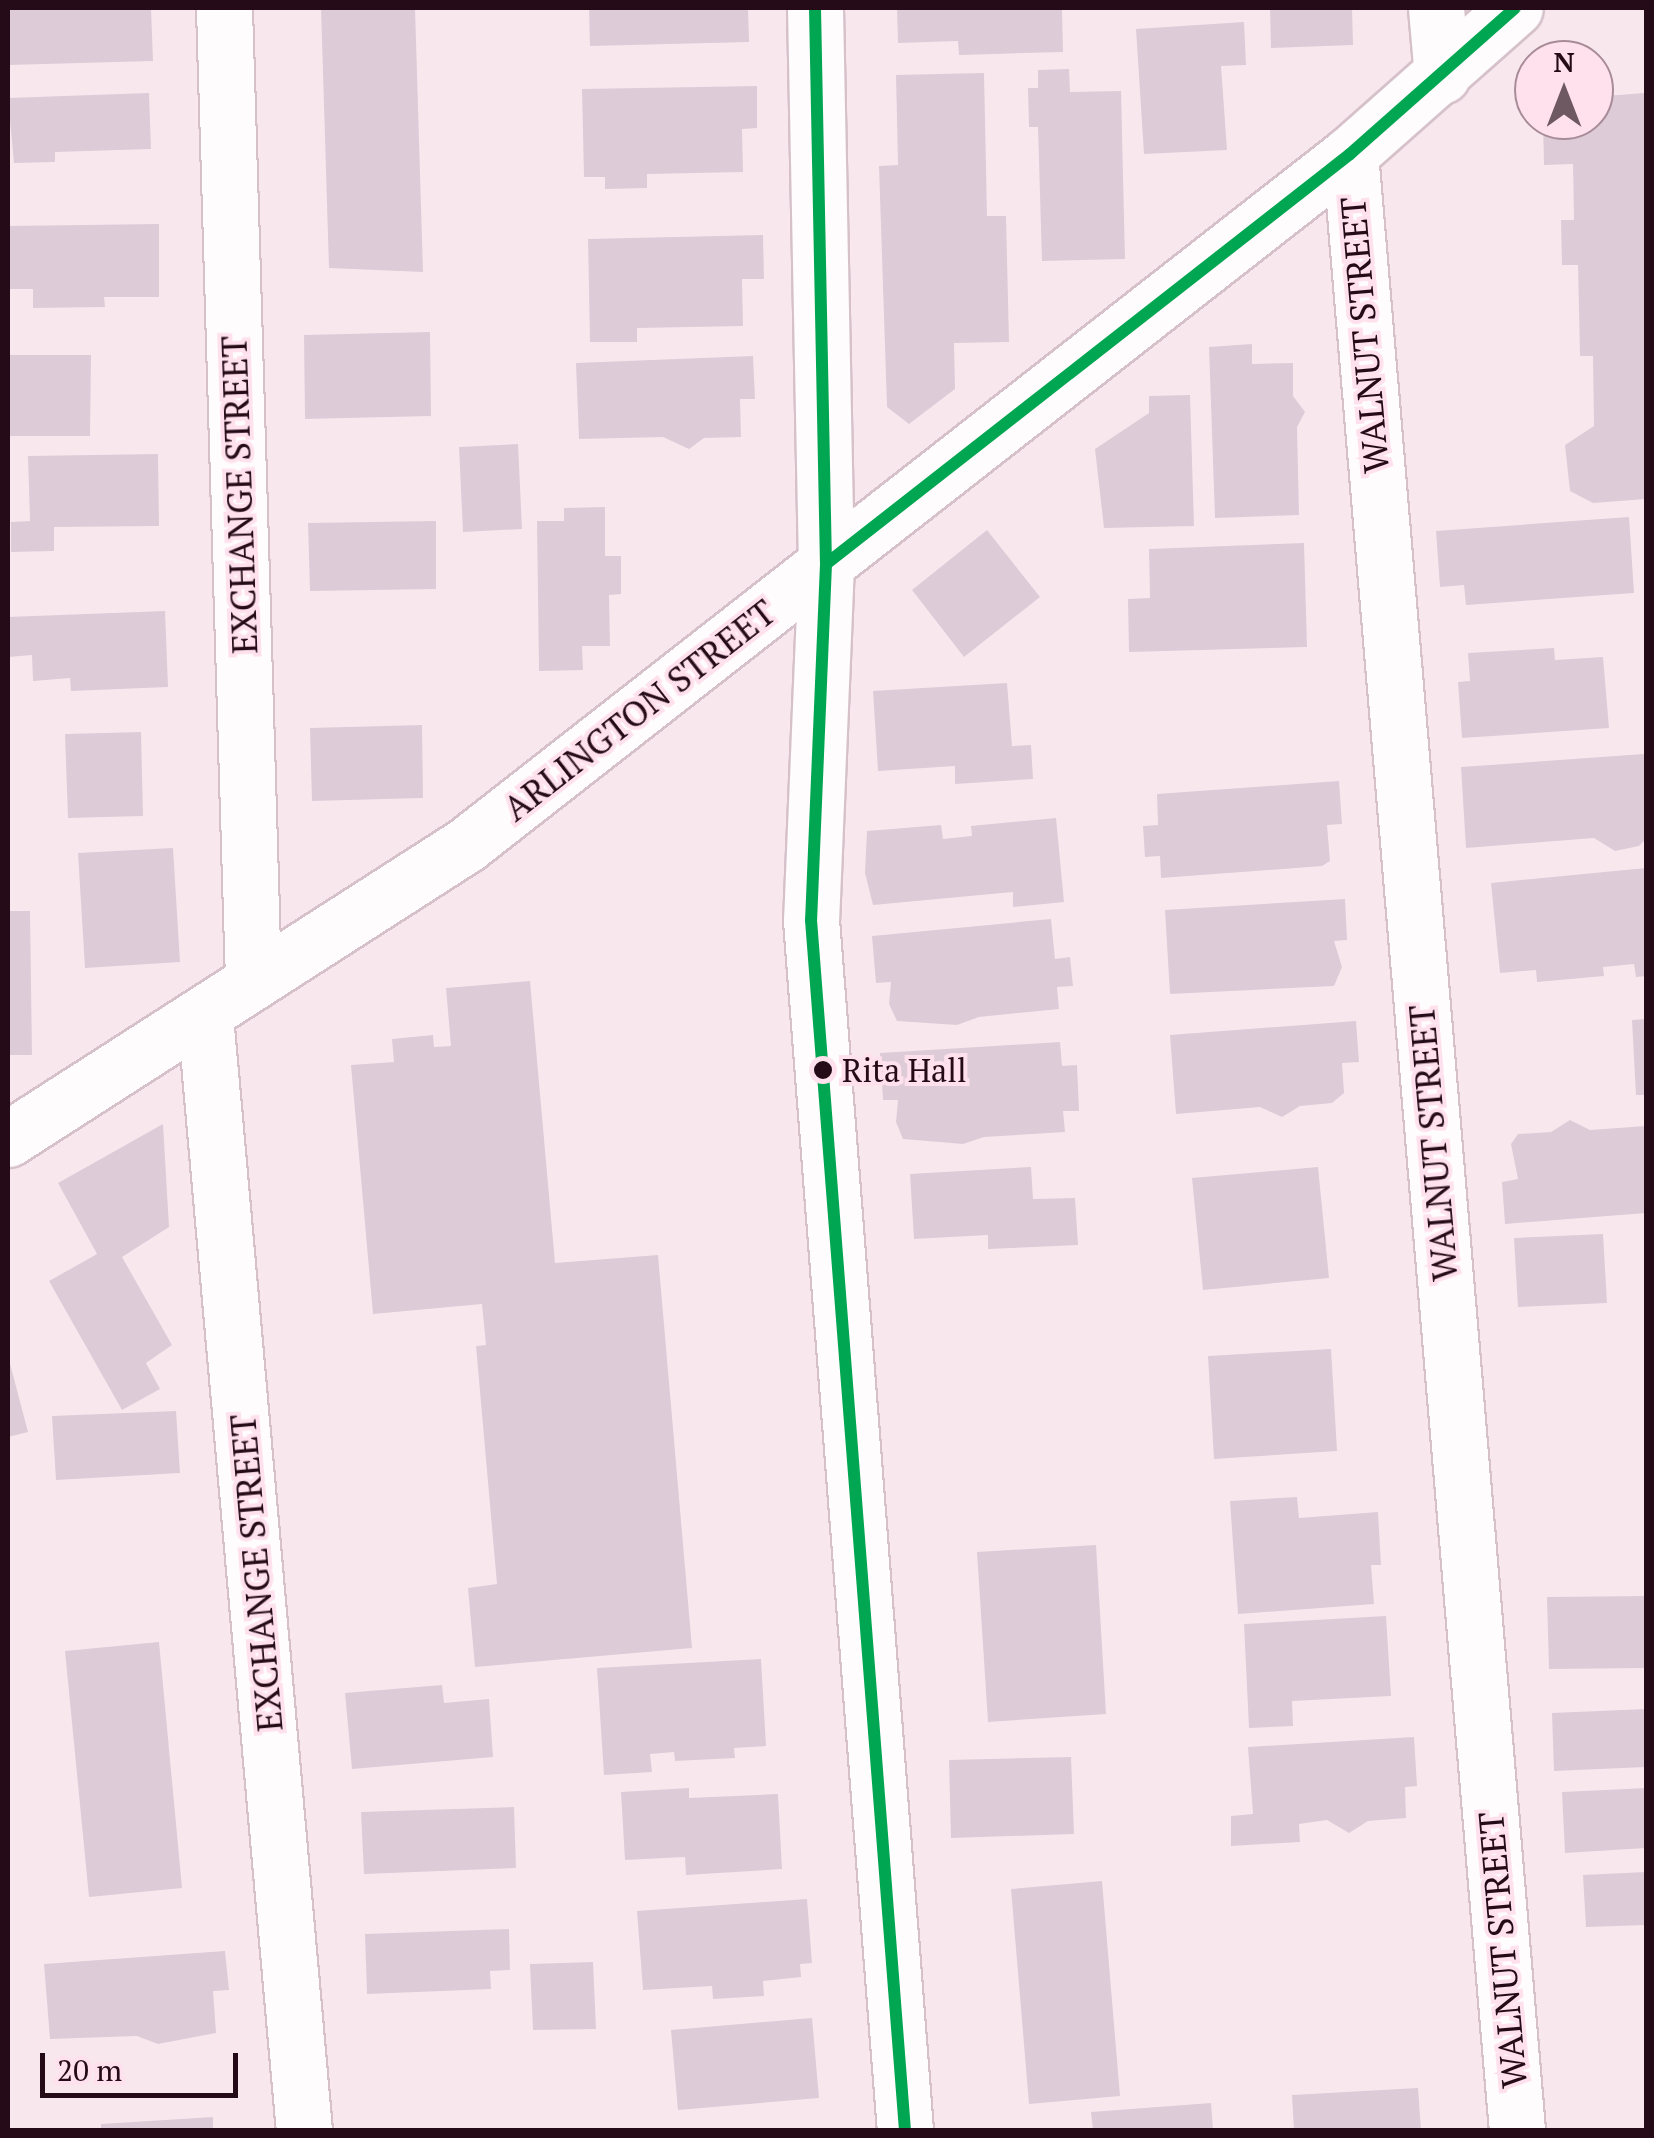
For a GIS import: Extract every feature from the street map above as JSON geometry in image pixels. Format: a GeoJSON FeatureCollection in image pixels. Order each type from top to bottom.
{"type":"FeatureCollection","features":[{"type":"Feature","properties":{"kind":"street","name":"EXCHANGE STREET"},"geometry":{"type":"LineString","coordinates":[[224,8],[253,982]]}},
{"type":"Feature","properties":{"kind":"street"},"geometry":{"type":"LineString","coordinates":[[815,8],[826,564],[811,920],[905,2130]]}},
{"type":"Feature","properties":{"kind":"street"},"geometry":{"type":"LineString","coordinates":[[1436,8],[1442,76]]}},
{"type":"Feature","properties":{"kind":"street","name":"ARLINGTON STREET"},"geometry":{"type":"LineString","coordinates":[[8,1139],[205,1017],[466,846],[1350,154],[1515,8]]}},
{"type":"Feature","properties":{"kind":"street","name":"WALNUT STREET"},"geometry":{"type":"LineString","coordinates":[[1350,154],[1517,2130]]}},
{"type":"Feature","properties":{"kind":"street","name":"EXCHANGE STREET"},"geometry":{"type":"LineString","coordinates":[[205,1017],[304,2130]]}},
{"type":"Feature","properties":{"kind":"building"},"geometry":{"type":"Polygon","coordinates":[[[8,8],[151,8],[153,61],[9,65],[8,8]]]}},
{"type":"Feature","properties":{"kind":"building"},"geometry":{"type":"Polygon","coordinates":[[[321,8],[415,8],[423,272],[329,268],[321,8]]]}},
{"type":"Feature","properties":{"kind":"building"},"geometry":{"type":"Polygon","coordinates":[[[589,8],[748,8],[749,42],[590,46],[589,8]]]}},
{"type":"Feature","properties":{"kind":"building"},"geometry":{"type":"Polygon","coordinates":[[[897,8],[1062,9],[1063,52],[959,55],[958,41],[898,43],[897,8]]]}},
{"type":"Feature","properties":{"kind":"building"},"geometry":{"type":"Polygon","coordinates":[[[1270,8],[1352,8],[1353,45],[1271,48],[1270,8]]]}},
{"type":"Feature","properties":{"kind":"building"},"geometry":{"type":"Polygon","coordinates":[[[1244,22],[1246,65],[1221,66],[1227,150],[1144,154],[1136,29],[1244,22]]]}},
{"type":"Feature","properties":{"kind":"building"},"geometry":{"type":"Polygon","coordinates":[[[1069,69],[1070,92],[1121,91],[1125,259],[1042,261],[1038,127],[1029,127],[1028,88],[1038,88],[1038,70],[1069,69]]]}},
{"type":"Feature","properties":{"kind":"building"},"geometry":{"type":"Polygon","coordinates":[[[984,73],[987,216],[1006,216],[1009,342],[954,343],[955,389],[909,424],[887,407],[879,166],[898,165],[896,75],[984,73]]]}},
{"type":"Feature","properties":{"kind":"building"},"geometry":{"type":"Polygon","coordinates":[[[757,86],[757,128],[742,129],[743,172],[647,174],[647,188],[605,189],[605,177],[584,177],[582,89],[757,86]]]}},
{"type":"Feature","properties":{"kind":"building"},"geometry":{"type":"Polygon","coordinates":[[[149,93],[151,149],[55,152],[55,162],[14,163],[8,98],[149,93]]]}},
{"type":"Feature","properties":{"kind":"building"},"geometry":{"type":"Polygon","coordinates":[[[1644,93],[1646,499],[1593,503],[1570,491],[1565,445],[1594,426],[1593,356],[1580,356],[1578,265],[1562,265],[1561,220],[1574,220],[1573,164],[1544,165],[1543,140],[1614,140],[1614,95],[1644,93]]]}},
{"type":"Feature","properties":{"kind":"building"},"geometry":{"type":"Polygon","coordinates":[[[159,224],[159,297],[104,297],[105,307],[33,308],[33,289],[8,289],[8,226],[159,224]]]}},
{"type":"Feature","properties":{"kind":"building"},"geometry":{"type":"Polygon","coordinates":[[[763,235],[764,279],[742,279],[743,326],[637,328],[637,342],[590,342],[588,239],[763,235]]]}},
{"type":"Feature","properties":{"kind":"building"},"geometry":{"type":"Polygon","coordinates":[[[430,332],[431,416],[305,419],[304,335],[430,332]]]}},
{"type":"Feature","properties":{"kind":"building"},"geometry":{"type":"Polygon","coordinates":[[[1252,344],[1252,364],[1293,363],[1293,396],[1305,412],[1297,427],[1299,515],[1215,518],[1209,347],[1252,344]]]}},
{"type":"Feature","properties":{"kind":"building"},"geometry":{"type":"Polygon","coordinates":[[[8,355],[91,355],[90,436],[8,436],[8,355]]]}},
{"type":"Feature","properties":{"kind":"building"},"geometry":{"type":"Polygon","coordinates":[[[753,356],[755,399],[740,399],[741,437],[704,438],[689,449],[663,437],[579,439],[576,363],[753,356]]]}},
{"type":"Feature","properties":{"kind":"building"},"geometry":{"type":"Polygon","coordinates":[[[1190,395],[1194,526],[1104,528],[1095,449],[1149,413],[1149,396],[1190,395]]]}},
{"type":"Feature","properties":{"kind":"building"},"geometry":{"type":"Polygon","coordinates":[[[518,444],[522,529],[463,532],[459,447],[518,444]]]}},
{"type":"Feature","properties":{"kind":"building"},"geometry":{"type":"Polygon","coordinates":[[[158,454],[159,526],[54,527],[54,551],[11,552],[11,522],[30,521],[28,456],[158,454]]]}},
{"type":"Feature","properties":{"kind":"building"},"geometry":{"type":"Polygon","coordinates":[[[605,507],[605,556],[621,556],[621,594],[609,595],[610,646],[582,646],[583,670],[539,671],[537,521],[564,521],[564,508],[605,507]]]}},
{"type":"Feature","properties":{"kind":"building"},"geometry":{"type":"Polygon","coordinates":[[[1629,517],[1634,593],[1466,605],[1464,585],[1440,587],[1436,531],[1629,517]]]}},
{"type":"Feature","properties":{"kind":"building"},"geometry":{"type":"Polygon","coordinates":[[[436,521],[436,589],[310,591],[308,523],[436,521]]]}},
{"type":"Feature","properties":{"kind":"building"},"geometry":{"type":"Polygon","coordinates":[[[987,530],[1040,597],[964,657],[912,590],[987,530]]]}},
{"type":"Feature","properties":{"kind":"building"},"geometry":{"type":"Polygon","coordinates":[[[1304,543],[1307,647],[1129,652],[1128,599],[1150,598],[1149,549],[1304,543]]]}},
{"type":"Feature","properties":{"kind":"building"},"geometry":{"type":"Polygon","coordinates":[[[165,611],[168,687],[71,691],[70,678],[33,681],[32,655],[9,657],[8,617],[165,611]]]}},
{"type":"Feature","properties":{"kind":"building"},"geometry":{"type":"Polygon","coordinates":[[[1554,648],[1555,660],[1603,657],[1609,728],[1462,738],[1458,682],[1470,681],[1468,653],[1554,648]]]}},
{"type":"Feature","properties":{"kind":"building"},"geometry":{"type":"Polygon","coordinates":[[[1007,683],[1012,746],[1031,745],[1033,779],[955,784],[955,766],[878,771],[873,691],[1007,683]]]}},
{"type":"Feature","properties":{"kind":"building"},"geometry":{"type":"Polygon","coordinates":[[[422,725],[423,798],[312,801],[310,728],[422,725]]]}},
{"type":"Feature","properties":{"kind":"building"},"geometry":{"type":"Polygon","coordinates":[[[141,732],[143,816],[68,818],[65,734],[141,732]]]}},
{"type":"Feature","properties":{"kind":"building"},"geometry":{"type":"Polygon","coordinates":[[[1644,754],[1646,839],[1639,846],[1615,851],[1594,838],[1466,848],[1461,767],[1644,754]]]}},
{"type":"Feature","properties":{"kind":"building"},"geometry":{"type":"Polygon","coordinates":[[[1339,781],[1342,824],[1327,825],[1330,861],[1322,866],[1161,878],[1160,856],[1145,857],[1143,826],[1158,825],[1157,794],[1339,781]]]}},
{"type":"Feature","properties":{"kind":"building"},"geometry":{"type":"Polygon","coordinates":[[[1056,818],[1064,902],[1013,907],[1013,892],[873,905],[865,873],[867,831],[941,825],[943,839],[972,836],[971,826],[1056,818]]]}},
{"type":"Feature","properties":{"kind":"building"},"geometry":{"type":"Polygon","coordinates":[[[173,848],[180,962],[85,968],[78,853],[173,848]]]}},
{"type":"Feature","properties":{"kind":"building"},"geometry":{"type":"Polygon","coordinates":[[[1646,868],[1646,976],[1636,977],[1634,964],[1603,967],[1604,976],[1537,982],[1536,970],[1500,973],[1491,883],[1646,868]]]}},
{"type":"Feature","properties":{"kind":"building"},"geometry":{"type":"Polygon","coordinates":[[[1345,899],[1347,940],[1334,941],[1342,967],[1334,986],[1170,994],[1165,910],[1345,899]]]}},
{"type":"Feature","properties":{"kind":"building"},"geometry":{"type":"Polygon","coordinates":[[[8,911],[30,911],[32,1055],[8,1055],[8,911]]]}},
{"type":"Feature","properties":{"kind":"building"},"geometry":{"type":"Polygon","coordinates":[[[1051,919],[1055,959],[1070,957],[1073,986],[1057,987],[1059,1009],[979,1017],[957,1025],[897,1021],[889,1004],[891,982],[876,983],[872,936],[1051,919]]]}},
{"type":"Feature","properties":{"kind":"building"},"geometry":{"type":"Polygon","coordinates":[[[530,981],[555,1263],[658,1255],[692,1648],[475,1667],[468,1588],[497,1584],[476,1346],[486,1345],[482,1304],[373,1314],[351,1065],[394,1062],[392,1039],[433,1035],[434,1047],[451,1046],[446,988],[530,981]]]}},
{"type":"Feature","properties":{"kind":"building"},"geometry":{"type":"Polygon","coordinates":[[[1646,1019],[1646,1095],[1636,1095],[1632,1020],[1646,1019]]]}},
{"type":"Feature","properties":{"kind":"building"},"geometry":{"type":"Polygon","coordinates":[[[1356,1021],[1359,1062],[1342,1063],[1344,1093],[1332,1103],[1300,1106],[1282,1117],[1260,1107],[1176,1114],[1170,1035],[1356,1021]]]}},
{"type":"Feature","properties":{"kind":"building"},"geometry":{"type":"Polygon","coordinates":[[[1060,1042],[1062,1066],[1077,1065],[1079,1111],[1063,1111],[1065,1132],[984,1137],[963,1144],[903,1139],[896,1122],[898,1100],[883,1100],[880,1053],[1060,1042]]]}},
{"type":"Feature","properties":{"kind":"building"},"geometry":{"type":"Polygon","coordinates":[[[1570,1120],[1590,1130],[1646,1126],[1646,1213],[1505,1224],[1502,1182],[1518,1179],[1511,1144],[1518,1134],[1551,1132],[1570,1120]]]}},
{"type":"Feature","properties":{"kind":"building"},"geometry":{"type":"Polygon","coordinates":[[[163,1124],[169,1227],[122,1257],[172,1345],[146,1363],[160,1389],[122,1410],[49,1281],[97,1254],[58,1183],[163,1124]]]}},
{"type":"Feature","properties":{"kind":"building"},"geometry":{"type":"Polygon","coordinates":[[[1031,1167],[1033,1199],[1075,1198],[1078,1245],[988,1249],[988,1235],[914,1239],[910,1174],[1031,1167]]]}},
{"type":"Feature","properties":{"kind":"building"},"geometry":{"type":"Polygon","coordinates":[[[1318,1167],[1329,1278],[1203,1290],[1192,1178],[1318,1167]]]}},
{"type":"Feature","properties":{"kind":"building"},"geometry":{"type":"Polygon","coordinates":[[[1603,1234],[1607,1303],[1518,1307],[1514,1238],[1603,1234]]]}},
{"type":"Feature","properties":{"kind":"building"},"geometry":{"type":"Polygon","coordinates":[[[1331,1349],[1337,1451],[1214,1459],[1208,1356],[1331,1349]]]}},
{"type":"Feature","properties":{"kind":"building"},"geometry":{"type":"Polygon","coordinates":[[[8,1356],[28,1432],[8,1437],[8,1356]]]}},
{"type":"Feature","properties":{"kind":"building"},"geometry":{"type":"Polygon","coordinates":[[[176,1411],[180,1473],[56,1480],[52,1416],[176,1411]]]}},
{"type":"Feature","properties":{"kind":"building"},"geometry":{"type":"Polygon","coordinates":[[[1297,1497],[1299,1518],[1378,1512],[1381,1565],[1371,1565],[1374,1604],[1238,1614],[1230,1501],[1297,1497]]]}},
{"type":"Feature","properties":{"kind":"building"},"geometry":{"type":"Polygon","coordinates":[[[1096,1545],[1106,1714],[988,1722],[977,1552],[1096,1545]]]}},
{"type":"Feature","properties":{"kind":"building"},"geometry":{"type":"Polygon","coordinates":[[[1646,1596],[1646,1668],[1549,1669],[1547,1597],[1646,1596]]]}},
{"type":"Feature","properties":{"kind":"building"},"geometry":{"type":"Polygon","coordinates":[[[1386,1616],[1391,1696],[1292,1701],[1293,1726],[1249,1728],[1244,1624],[1386,1616]]]}},
{"type":"Feature","properties":{"kind":"building"},"geometry":{"type":"Polygon","coordinates":[[[159,1642],[182,1888],[89,1897],[65,1651],[159,1642]]]}},
{"type":"Feature","properties":{"kind":"building"},"geometry":{"type":"Polygon","coordinates":[[[761,1659],[766,1746],[734,1748],[735,1758],[675,1761],[674,1752],[650,1754],[652,1772],[604,1775],[597,1668],[761,1659]]]}},
{"type":"Feature","properties":{"kind":"building"},"geometry":{"type":"Polygon","coordinates":[[[442,1685],[444,1703],[489,1699],[493,1757],[352,1769],[345,1693],[442,1685]]]}},
{"type":"Feature","properties":{"kind":"building"},"geometry":{"type":"Polygon","coordinates":[[[1646,1709],[1646,1767],[1554,1771],[1552,1713],[1646,1709]]]}},
{"type":"Feature","properties":{"kind":"building"},"geometry":{"type":"Polygon","coordinates":[[[1414,1737],[1417,1786],[1405,1787],[1406,1818],[1368,1821],[1349,1833],[1327,1820],[1299,1824],[1300,1842],[1231,1846],[1231,1816],[1253,1814],[1248,1747],[1414,1737]]]}},
{"type":"Feature","properties":{"kind":"building"},"geometry":{"type":"Polygon","coordinates":[[[1071,1757],[1074,1834],[951,1838],[949,1760],[1071,1757]]]}},
{"type":"Feature","properties":{"kind":"building"},"geometry":{"type":"Polygon","coordinates":[[[689,1788],[689,1798],[778,1794],[782,1869],[686,1875],[685,1857],[625,1860],[621,1792],[689,1788]]]}},
{"type":"Feature","properties":{"kind":"building"},"geometry":{"type":"Polygon","coordinates":[[[1646,1788],[1646,1848],[1565,1853],[1562,1792],[1646,1788]]]}},
{"type":"Feature","properties":{"kind":"building"},"geometry":{"type":"Polygon","coordinates":[[[514,1807],[516,1868],[364,1874],[361,1812],[514,1807]]]}},
{"type":"Feature","properties":{"kind":"building"},"geometry":{"type":"Polygon","coordinates":[[[1646,1872],[1646,1925],[1586,1927],[1583,1875],[1646,1872]]]}},
{"type":"Feature","properties":{"kind":"building"},"geometry":{"type":"Polygon","coordinates":[[[1102,1881],[1120,2096],[1029,2104],[1011,1889],[1102,1881]]]}},
{"type":"Feature","properties":{"kind":"building"},"geometry":{"type":"Polygon","coordinates":[[[807,1899],[812,1963],[800,1964],[801,1977],[763,1981],[764,1996],[713,1999],[712,1986],[643,1990],[637,1911],[807,1899]]]}},
{"type":"Feature","properties":{"kind":"building"},"geometry":{"type":"Polygon","coordinates":[[[509,1929],[510,1970],[490,1971],[491,1989],[367,1994],[365,1934],[509,1929]]]}},
{"type":"Feature","properties":{"kind":"building"},"geometry":{"type":"Polygon","coordinates":[[[225,1951],[229,1990],[213,1991],[216,2033],[158,2044],[137,2036],[50,2039],[44,1964],[225,1951]]]}},
{"type":"Feature","properties":{"kind":"building"},"geometry":{"type":"Polygon","coordinates":[[[593,1962],[596,2029],[533,2030],[530,1964],[593,1962]]]}},
{"type":"Feature","properties":{"kind":"building"},"geometry":{"type":"Polygon","coordinates":[[[812,2018],[819,2098],[678,2110],[671,2030],[812,2018]]]}},
{"type":"Feature","properties":{"kind":"building"},"geometry":{"type":"Polygon","coordinates":[[[1418,2088],[1421,2130],[1294,2130],[1292,2095],[1418,2088]]]}},
{"type":"Feature","properties":{"kind":"building"},"geometry":{"type":"Polygon","coordinates":[[[1211,2103],[1213,2130],[1093,2130],[1091,2112],[1211,2103]]]}},
{"type":"Feature","properties":{"kind":"building"},"geometry":{"type":"Polygon","coordinates":[[[213,2117],[213,2130],[101,2130],[101,2124],[213,2117]]]}},
{"type":"Feature","properties":{"kind":"transit line"},"geometry":{"type":"LineString","coordinates":[[815,8],[826,564],[811,920],[905,2130]]}},
{"type":"Feature","properties":{"kind":"transit line"},"geometry":{"type":"LineString","coordinates":[[826,564],[1350,154],[1515,8]]}},
{"type":"Feature","properties":{"kind":"place","name":"Rita Hall"},"geometry":{"type":"Point","coordinates":[823,1070]}}]}
